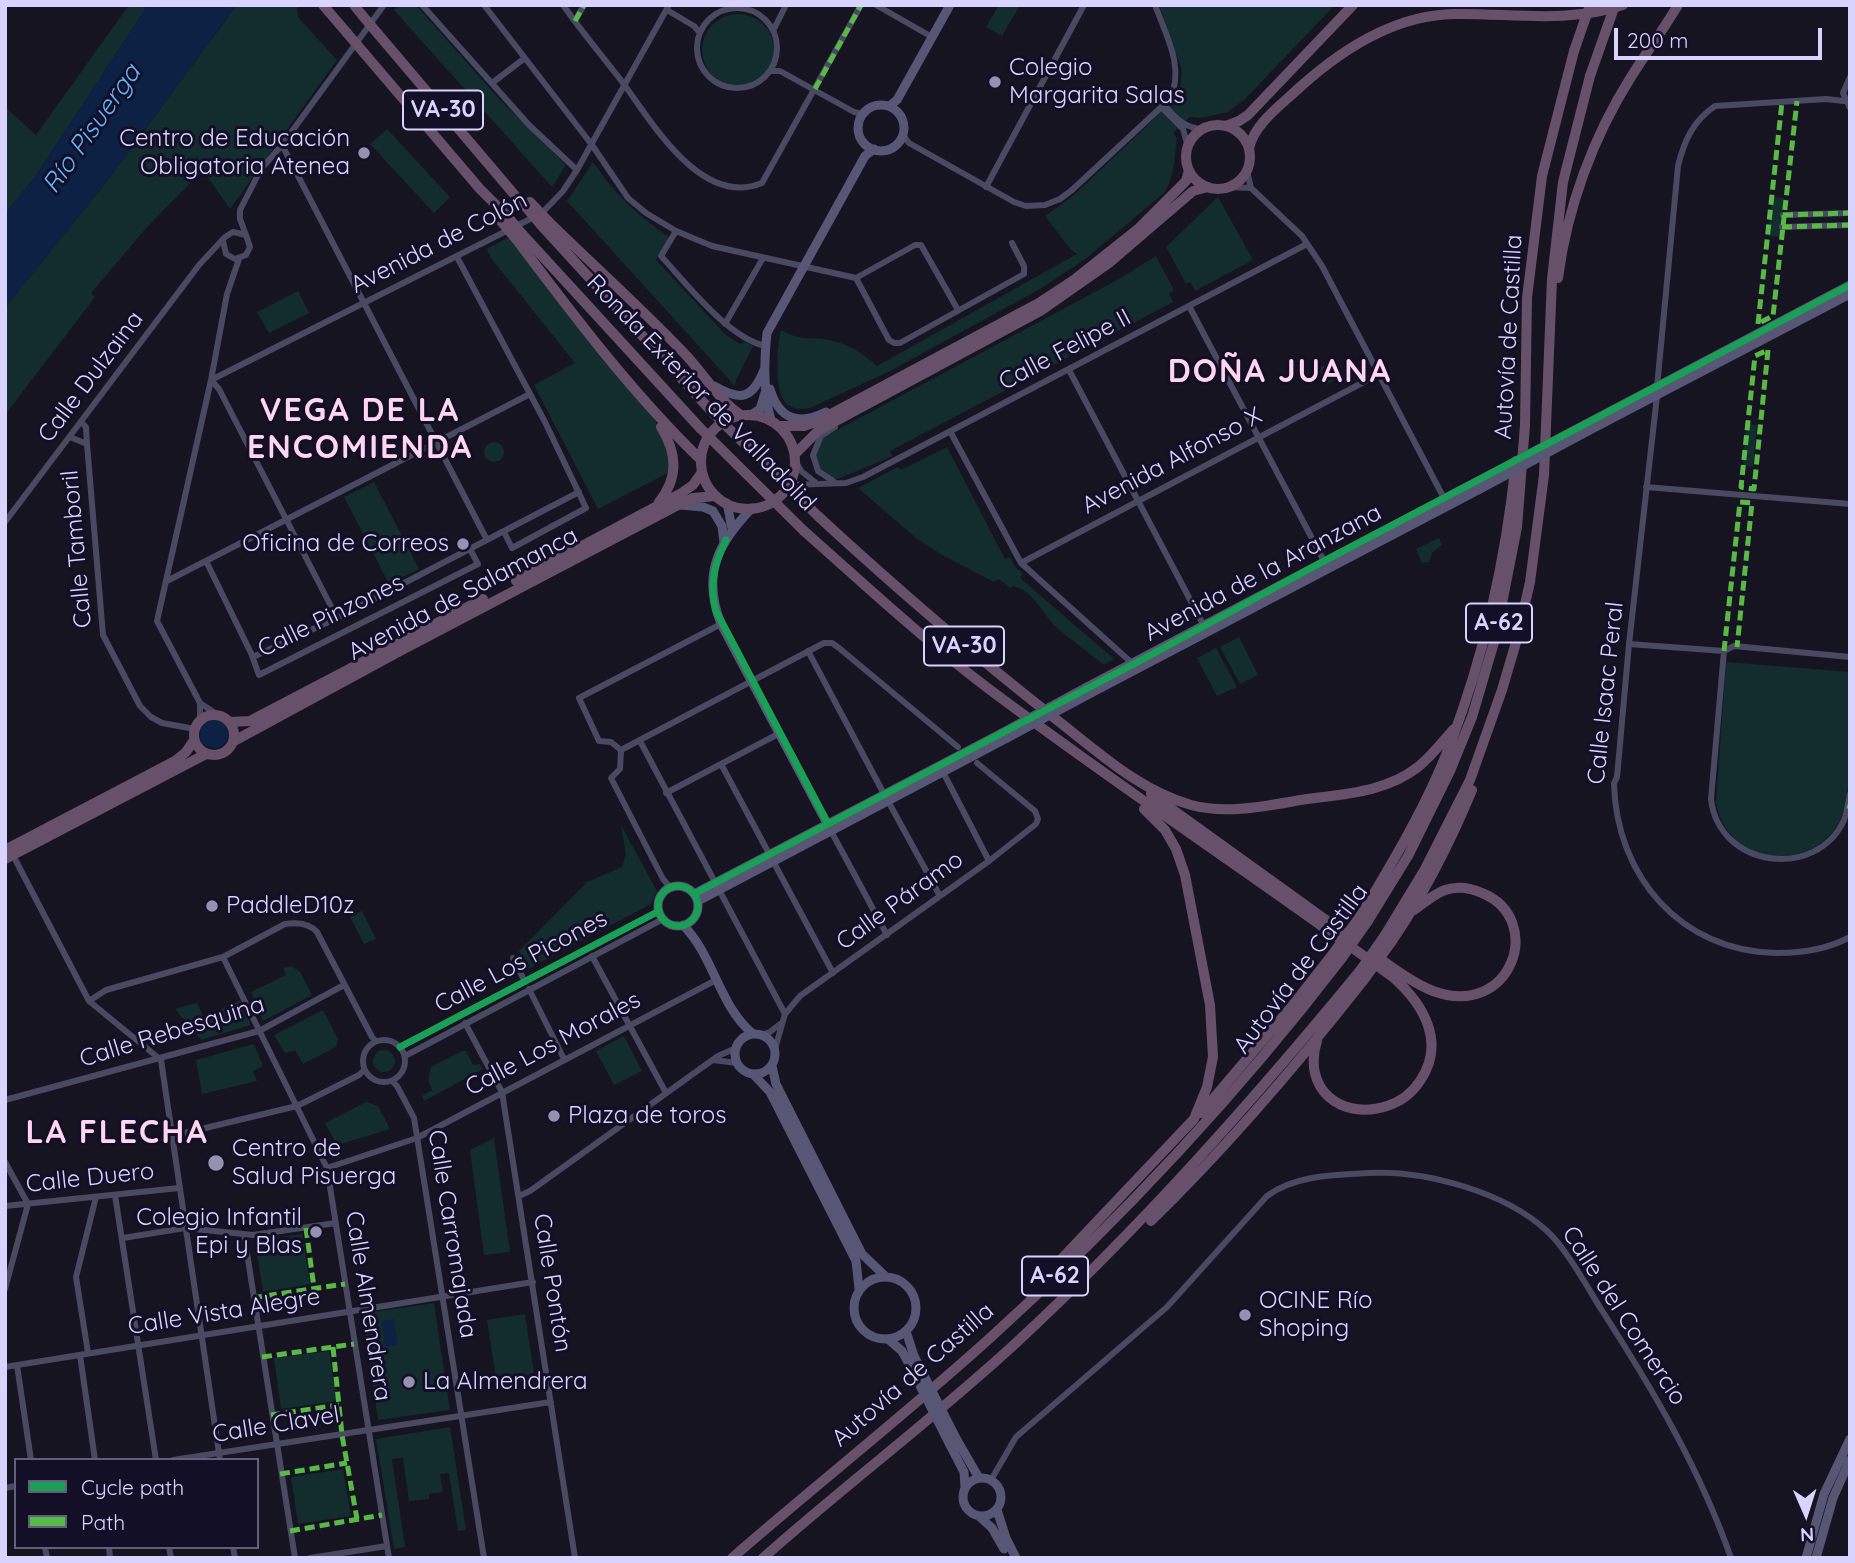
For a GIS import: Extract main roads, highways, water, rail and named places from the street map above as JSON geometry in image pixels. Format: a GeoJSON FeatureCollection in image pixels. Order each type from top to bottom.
{"type":"FeatureCollection","features":[{"type":"Feature","properties":{"kind":"highway","name":"Ronda Exterior de Valladolid"},"geometry":{"type":"LineString","coordinates":[[323,5],[519,237],[700,428],[804,531],[939,649],[1091,765]]}},
{"type":"Feature","properties":{"kind":"highway","name":"Ronda Exterior de Valladolid"},"geometry":{"type":"LineString","coordinates":[[354,5],[508,185],[714,414],[819,517],[943,628],[1116,765]]}},
{"type":"Feature","properties":{"kind":"highway"},"geometry":{"type":"LineString","coordinates":[[1226,126],[1248,114],[1353,5]]}},
{"type":"Feature","properties":{"kind":"highway","name":"Autovía de Castilla"},"geometry":{"type":"LineString","coordinates":[[732,1558],[941,1381],[1091,1242],[1151,1180],[1242,1080],[1339,955],[1408,856],[1450,771],[1472,717],[1495,639],[1517,527],[1522,476],[1527,298],[1542,177],[1574,51],[1590,5]]}},
{"type":"Feature","properties":{"kind":"highway","name":"Autovía de Castilla"},"geometry":{"type":"LineString","coordinates":[[763,1558],[953,1399],[1052,1309],[1164,1197],[1219,1137],[1361,976],[1388,938],[1470,780],[1502,690],[1528,594],[1538,532],[1544,462],[1552,279],[1563,182],[1590,76],[1615,5]]}},
{"type":"Feature","properties":{"kind":"highway"},"geometry":{"type":"LineString","coordinates":[[545,223],[677,346],[729,408],[775,423],[804,426],[868,399],[1042,310],[1109,264],[1193,191],[1208,187],[1229,187],[1241,179],[1250,163],[1249,148],[1256,131],[1319,71],[1351,48],[1391,28],[1414,20],[1443,15],[1540,18],[1588,14],[1623,5]]}},
{"type":"Feature","properties":{"kind":"highway"},"geometry":{"type":"LineString","coordinates":[[1547,372],[1559,273],[1580,183],[1608,117],[1678,5]]}},
{"type":"Feature","properties":{"kind":"highway"},"geometry":{"type":"LineString","coordinates":[[795,458],[819,430],[868,399],[1039,303],[1074,280],[1138,229],[1186,181],[1189,170],[1188,146],[1195,135],[1215,125],[1226,126],[1240,134],[1249,148]]}},
{"type":"Feature","properties":{"kind":"highway"},"geometry":{"type":"LineString","coordinates":[[1189,170],[1198,181],[1208,187]]}},
{"type":"Feature","properties":{"kind":"highway"},"geometry":{"type":"LineString","coordinates":[[519,237],[568,309],[702,466],[707,485],[716,496],[739,508],[767,505],[780,497],[789,485],[795,458],[790,439],[775,423]]}},
{"type":"Feature","properties":{"kind":"highway"},"geometry":{"type":"LineString","coordinates":[[1364,918],[1427,797],[1451,742],[1483,648],[1510,515],[1527,298]]}},
{"type":"Feature","properties":{"kind":"highway"},"geometry":{"type":"LineString","coordinates":[[651,409],[667,437],[675,462],[667,492],[655,507]]}},
{"type":"Feature","properties":{"kind":"highway"},"geometry":{"type":"LineString","coordinates":[[702,466],[709,436],[728,419],[746,415]]}},
{"type":"Feature","properties":{"kind":"highway","name":"Avenida de Salamanca"},"geometry":{"type":"LineString","coordinates":[[230,722],[250,721],[655,507],[693,485],[702,466]]}},
{"type":"Feature","properties":{"kind":"highway","name":"Avenida de Salamanca"},"geometry":{"type":"LineString","coordinates":[[234,741],[678,505],[693,498],[716,496]]}},
{"type":"Feature","properties":{"kind":"highway"},"geometry":{"type":"LineString","coordinates":[[1388,938],[1413,910],[1455,830],[1481,768],[1502,690]]}},
{"type":"Feature","properties":{"kind":"highway"},"geometry":{"type":"LineString","coordinates":[[5,850],[175,761],[186,752],[196,730],[207,715],[218,715],[230,722],[234,730],[234,741],[228,750],[220,755],[206,754],[200,750],[196,730]]}},
{"type":"Feature","properties":{"kind":"highway"},"geometry":{"type":"LineString","coordinates":[[1116,765],[1151,788],[1192,805],[1212,808],[1255,807],[1361,792],[1403,777],[1417,768],[1454,729]]}},
{"type":"Feature","properties":{"kind":"highway"},"geometry":{"type":"LineString","coordinates":[[10,860],[206,754]]}},
{"type":"Feature","properties":{"kind":"highway"},"geometry":{"type":"LineString","coordinates":[[1091,765],[1394,978],[1416,1000],[1423,1012],[1429,1026],[1432,1048],[1425,1073],[1408,1095],[1388,1106],[1363,1109],[1335,1101],[1317,1084],[1312,1063],[1317,1041]]}},
{"type":"Feature","properties":{"kind":"highway"},"geometry":{"type":"LineString","coordinates":[[1091,765],[1155,818],[1176,849],[1185,875],[1210,1005],[1213,1038],[1213,1058],[1207,1087],[1195,1119]]}},
{"type":"Feature","properties":{"kind":"highway"},"geometry":{"type":"LineString","coordinates":[[1116,765],[1199,829],[1412,980],[1433,991],[1468,996],[1490,989],[1509,969],[1515,947],[1512,926],[1505,911],[1488,895],[1467,889],[1446,890],[1413,910]]}},
{"type":"Feature","properties":{"kind":"highway"},"geometry":{"type":"LineString","coordinates":[[941,1381],[1076,1245],[1195,1119],[1339,955]]}},
{"type":"Feature","properties":{"kind":"highway"},"geometry":{"type":"LineString","coordinates":[[1052,1309],[1088,1281],[1177,1195],[1263,1104],[1317,1041],[1361,976]]}},
{"type":"Feature","properties":{"kind":"water","name":"Río Pisuerga"},"geometry":{"type":"Polygon","coordinates":[[[148,5],[237,5],[104,185],[5,308],[5,214],[35,177],[148,5]]]}},
{"type":"Feature","properties":{"kind":"water"},"geometry":{"type":"Polygon","coordinates":[[[214,720],[224,724],[228,734],[224,744],[214,748],[204,744],[200,734],[204,724],[214,720]]]}},
{"type":"Feature","properties":{"kind":"water"},"geometry":{"type":"Polygon","coordinates":[[[394,1319],[398,1345],[385,1347],[382,1321],[394,1319]]]}},
{"type":"Feature","properties":{"kind":"place","name":"Colegio Margarita Salas"},"geometry":{"type":"Point","coordinates":[995,82]}},
{"type":"Feature","properties":{"kind":"place","name":"Centro de Educación Obligatoria Atenea"},"geometry":{"type":"Point","coordinates":[364,153]}},
{"type":"Feature","properties":{"kind":"place","name":"Oficina de Correos"},"geometry":{"type":"Point","coordinates":[463,544]}},
{"type":"Feature","properties":{"kind":"place","name":"PaddleD10z"},"geometry":{"type":"Point","coordinates":[212,906]}},
{"type":"Feature","properties":{"kind":"place","name":"Plaza de toros"},"geometry":{"type":"Point","coordinates":[554,1116]}},
{"type":"Feature","properties":{"kind":"place","name":"Centro de Salud Pisuerga"},"geometry":{"type":"Point","coordinates":[216,1163]}},
{"type":"Feature","properties":{"kind":"place","name":"Colegio Infantil Epi y Blas"},"geometry":{"type":"Point","coordinates":[316,1232]}},
{"type":"Feature","properties":{"kind":"place","name":"OCINE Río Shoping"},"geometry":{"type":"Point","coordinates":[1245,1315]}},
{"type":"Feature","properties":{"kind":"place","name":"La Almendrera"},"geometry":{"type":"Point","coordinates":[409,1382]}},
{"type":"Feature","properties":{"kind":"district","name":"DOÑA JUANA"},"geometry":{"type":"Point","coordinates":[1280,372]}},
{"type":"Feature","properties":{"kind":"district","name":"VEGA DE LA ENCOMIENDA"},"geometry":{"type":"Point","coordinates":[360,430]}},
{"type":"Feature","properties":{"kind":"district","name":"LA FLECHA"},"geometry":{"type":"Point","coordinates":[117,1133]}}]}
